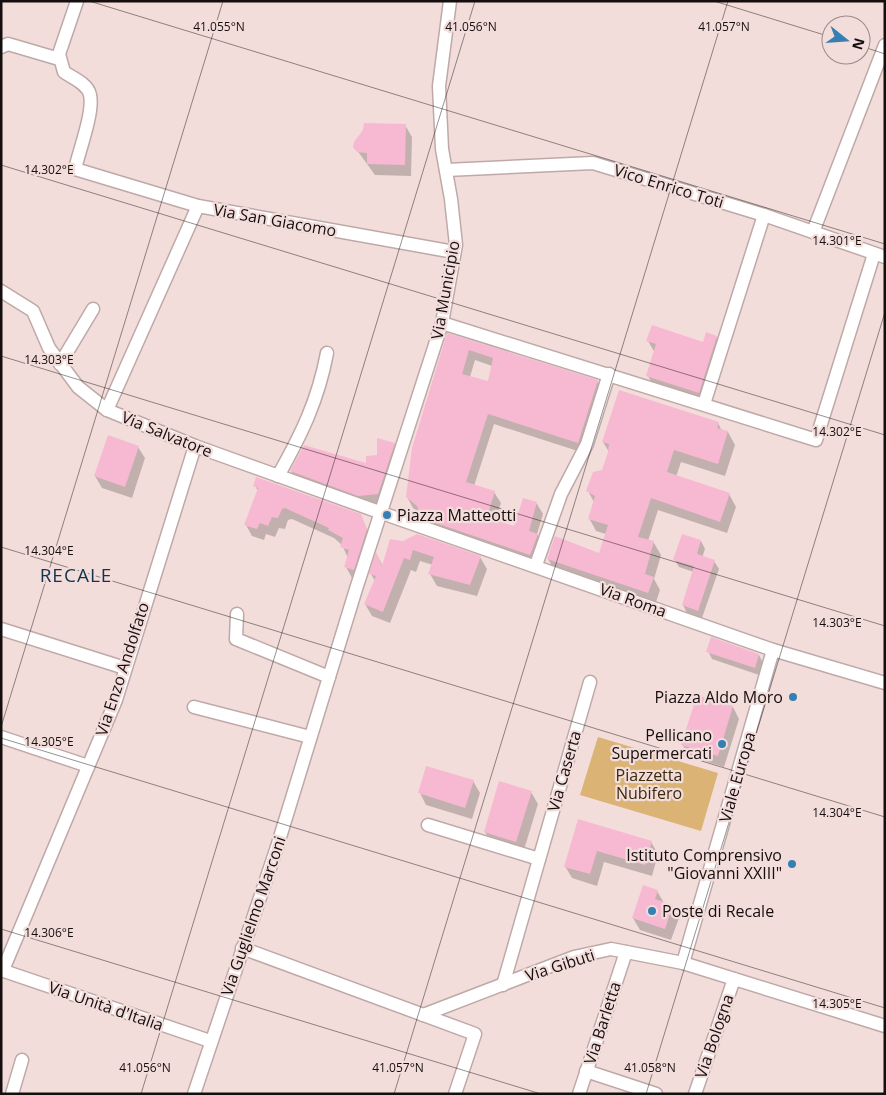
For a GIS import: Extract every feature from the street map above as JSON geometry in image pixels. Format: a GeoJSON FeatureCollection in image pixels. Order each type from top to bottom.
{"type":"FeatureCollection","features":[{"type":"Feature","properties":{"kind":"street"},"geometry":{"type":"LineString","coordinates":[[76,1],[59,54],[64,72],[82,84],[90,94],[90,109],[75,169],[198,206]]}},
{"type":"Feature","properties":{"kind":"street","name":"Via Municipio"},"geometry":{"type":"LineString","coordinates":[[382,513],[442,323],[454,252],[451,199],[442,149],[439,86],[450,1]]}},
{"type":"Feature","properties":{"kind":"street"},"geometry":{"type":"LineString","coordinates":[[1,47],[8,44],[59,58]]}},
{"type":"Feature","properties":{"kind":"street"},"geometry":{"type":"LineString","coordinates":[[813,232],[885,45]]}},
{"type":"Feature","properties":{"kind":"street","name":"Vico Enrico Toti"},"geometry":{"type":"LineString","coordinates":[[446,170],[593,163],[764,215],[879,255]]}},
{"type":"Feature","properties":{"kind":"street","name":"Via San Giacomo"},"geometry":{"type":"LineString","coordinates":[[108,410],[198,206],[454,252]]}},
{"type":"Feature","properties":{"kind":"street"},"geometry":{"type":"LineString","coordinates":[[704,404],[764,215]]}},
{"type":"Feature","properties":{"kind":"street"},"geometry":{"type":"LineString","coordinates":[[442,323],[816,440],[879,255]]}},
{"type":"Feature","properties":{"kind":"street","name":"Via Salvatore"},"geometry":{"type":"LineString","coordinates":[[1,291],[32,311],[49,348],[60,364],[78,387],[108,410],[194,446],[382,513]]}},
{"type":"Feature","properties":{"kind":"street"},"geometry":{"type":"LineString","coordinates":[[60,364],[93,309]]}},
{"type":"Feature","properties":{"kind":"street"},"geometry":{"type":"LineString","coordinates":[[278,476],[305,429],[317,396],[327,353]]}},
{"type":"Feature","properties":{"kind":"street"},"geometry":{"type":"LineString","coordinates":[[536,565],[560,494],[587,444],[609,374]]}},
{"type":"Feature","properties":{"kind":"street","name":"Via Enzo Andolfato"},"geometry":{"type":"LineString","coordinates":[[2,970],[116,700],[194,446]]}},
{"type":"Feature","properties":{"kind":"street","name":"Via Roma"},"geometry":{"type":"LineString","coordinates":[[382,513],[536,565],[773,650],[885,683]]}},
{"type":"Feature","properties":{"kind":"street","name":"Via Guglielmo Marconi"},"geometry":{"type":"LineString","coordinates":[[194,1094],[210,1041],[277,847],[382,513]]}},
{"type":"Feature","properties":{"kind":"street"},"geometry":{"type":"LineString","coordinates":[[237,614],[236,639],[329,677]]}},
{"type":"Feature","properties":{"kind":"street"},"geometry":{"type":"LineString","coordinates":[[1,629],[125,668]]}},
{"type":"Feature","properties":{"kind":"street","name":"Viale Europa"},"geometry":{"type":"LineString","coordinates":[[683,963],[773,650]]}},
{"type":"Feature","properties":{"kind":"street","name":"Via Caserta"},"geometry":{"type":"LineString","coordinates":[[502,985],[590,682]]}},
{"type":"Feature","properties":{"kind":"street"},"geometry":{"type":"LineString","coordinates":[[194,707],[310,738]]}},
{"type":"Feature","properties":{"kind":"street"},"geometry":{"type":"LineString","coordinates":[[1,737],[88,766]]}},
{"type":"Feature","properties":{"kind":"street"},"geometry":{"type":"LineString","coordinates":[[428,825],[539,859]]}},
{"type":"Feature","properties":{"kind":"street"},"geometry":{"type":"LineString","coordinates":[[242,948],[474,1034],[455,1094]]}},
{"type":"Feature","properties":{"kind":"street","name":"Via Gibuti"},"geometry":{"type":"LineString","coordinates":[[423,1015],[574,957],[611,949],[683,963],[885,1026]]}},
{"type":"Feature","properties":{"kind":"street","name":"Via Barletta"},"geometry":{"type":"LineString","coordinates":[[579,1094],[626,952]]}},
{"type":"Feature","properties":{"kind":"street","name":"Via Unità d'Italia"},"geometry":{"type":"LineString","coordinates":[[2,970],[210,1041]]}},
{"type":"Feature","properties":{"kind":"street","name":"Via Bologna"},"geometry":{"type":"LineString","coordinates":[[695,1094],[734,979]]}},
{"type":"Feature","properties":{"kind":"street"},"geometry":{"type":"LineString","coordinates":[[12,1094],[22,1060]]}},
{"type":"Feature","properties":{"kind":"street"},"geometry":{"type":"LineString","coordinates":[[586,1071],[656,1094]]}},
{"type":"Feature","properties":{"kind":"green space","name":"Piazzetta Nubifero"},"geometry":{"type":"Polygon","coordinates":[[[598,737],[718,773],[701,831],[580,795],[598,737]]]}},
{"type":"Feature","properties":{"kind":"building"},"geometry":{"type":"Polygon","coordinates":[[[364,123],[406,124],[405,165],[367,164],[367,153],[357,152],[353,147],[354,142],[363,130],[364,123]]]}},
{"type":"Feature","properties":{"kind":"building"},"geometry":{"type":"Polygon","coordinates":[[[652,325],[703,342],[706,332],[717,336],[699,393],[646,376],[656,344],[646,341],[652,325]]]}},
{"type":"Feature","properties":{"kind":"building"},"geometry":{"type":"Polygon","coordinates":[[[447,333],[598,380],[578,443],[488,414],[466,482],[495,491],[487,517],[514,526],[523,498],[537,502],[529,531],[538,534],[530,555],[421,518],[417,506],[406,497],[412,448],[447,333]],[[469,350],[462,374],[488,381],[493,358],[469,350]]]}},
{"type":"Feature","properties":{"kind":"building"},"geometry":{"type":"Polygon","coordinates":[[[619,390],[719,422],[717,428],[728,431],[718,464],[674,450],[667,472],[730,493],[720,522],[651,498],[638,537],[654,541],[645,574],[654,577],[648,593],[547,559],[555,536],[599,553],[608,525],[588,519],[595,496],[586,491],[593,472],[602,470],[608,452],[609,444],[602,442],[619,390]]]}},
{"type":"Feature","properties":{"kind":"building"},"geometry":{"type":"Polygon","coordinates":[[[108,435],[139,446],[125,487],[94,476],[108,435]]]}},
{"type":"Feature","properties":{"kind":"building"},"geometry":{"type":"Polygon","coordinates":[[[377,438],[395,443],[378,494],[358,496],[290,471],[304,445],[366,463],[366,456],[377,455],[377,438]]]}},
{"type":"Feature","properties":{"kind":"building"},"geometry":{"type":"Polygon","coordinates":[[[256,477],[361,514],[367,529],[354,570],[344,567],[349,550],[340,547],[343,538],[328,530],[329,528],[285,508],[282,509],[278,518],[272,517],[268,526],[260,523],[257,529],[244,525],[258,488],[253,486],[256,477]]]}},
{"type":"Feature","properties":{"kind":"building"},"geometry":{"type":"Polygon","coordinates":[[[417,534],[481,556],[470,585],[428,574],[434,557],[413,550],[410,560],[404,558],[383,612],[364,604],[376,576],[369,574],[376,552],[382,566],[390,539],[403,541],[417,534]]]}},
{"type":"Feature","properties":{"kind":"building"},"geometry":{"type":"Polygon","coordinates":[[[682,534],[701,540],[697,554],[715,560],[698,611],[682,605],[694,566],[673,560],[682,534]]]}},
{"type":"Feature","properties":{"kind":"building"},"geometry":{"type":"Polygon","coordinates":[[[711,637],[759,654],[755,668],[706,652],[711,637]]]}},
{"type":"Feature","properties":{"kind":"building"},"geometry":{"type":"Polygon","coordinates":[[[697,695],[733,706],[718,756],[681,745],[697,695]]]}},
{"type":"Feature","properties":{"kind":"building"},"geometry":{"type":"Polygon","coordinates":[[[426,766],[474,780],[465,808],[418,793],[426,766]]]}},
{"type":"Feature","properties":{"kind":"building"},"geometry":{"type":"Polygon","coordinates":[[[499,781],[532,791],[516,842],[484,832],[499,781]]]}},
{"type":"Feature","properties":{"kind":"building"},"geometry":{"type":"Polygon","coordinates":[[[578,819],[652,841],[645,865],[597,851],[590,874],[564,867],[578,819]]]}},
{"type":"Feature","properties":{"kind":"building","name":"Poste di Recale"},"geometry":{"type":"Polygon","coordinates":[[[643,885],[658,890],[655,899],[673,905],[665,929],[632,918],[643,885]]]}},
{"type":"Feature","properties":{"kind":"place","name":"Piazza Matteotti"},"geometry":{"type":"Point","coordinates":[387,515]}},
{"type":"Feature","properties":{"kind":"place","name":"Piazza Aldo Moro"},"geometry":{"type":"Point","coordinates":[793,697]}},
{"type":"Feature","properties":{"kind":"place","name":"Pellicano Supermercati"},"geometry":{"type":"Point","coordinates":[722,744]}},
{"type":"Feature","properties":{"kind":"place","name":"Istituto Comprensivo \"Giovanni XXIII\""},"geometry":{"type":"Point","coordinates":[792,864]}},
{"type":"Feature","properties":{"kind":"place","name":"Poste di Recale"},"geometry":{"type":"Point","coordinates":[652,911]}},
{"type":"Feature","properties":{"kind":"district","name":"RECALE"},"geometry":{"type":"Point","coordinates":[76,575]}}]}
